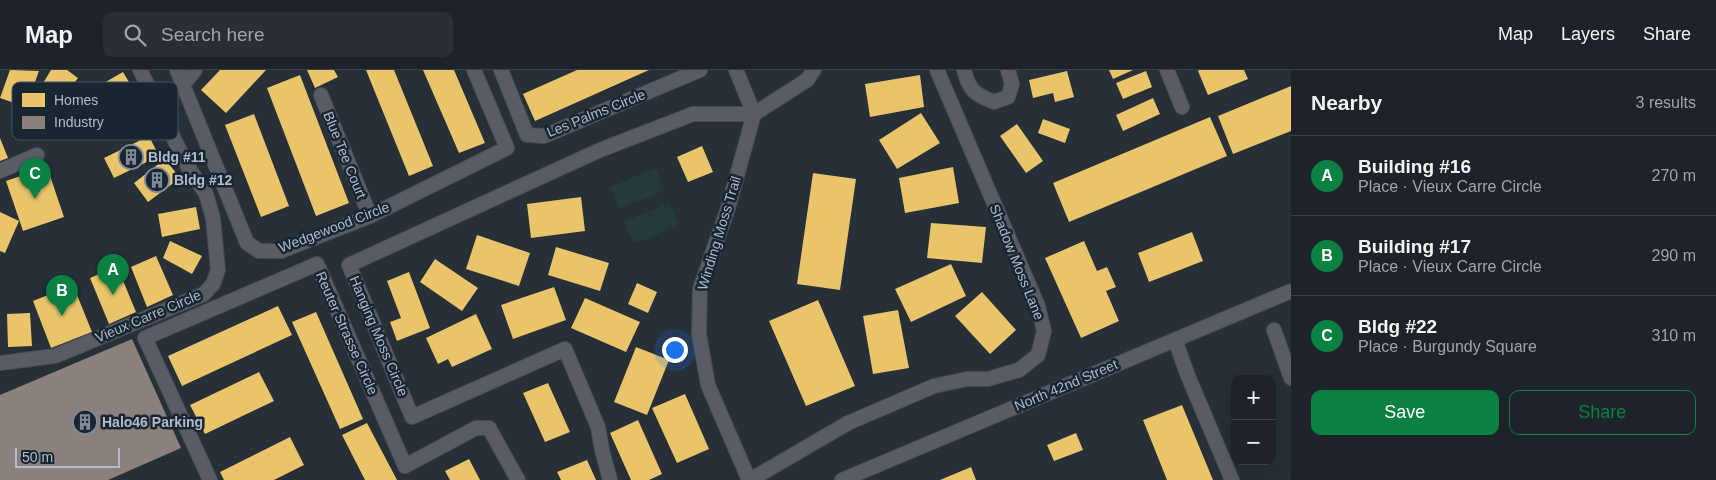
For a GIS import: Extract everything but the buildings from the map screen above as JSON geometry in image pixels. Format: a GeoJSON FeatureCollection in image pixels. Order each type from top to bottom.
{"type":"FeatureCollection","features":[{"type":"Feature","properties":{"kind":"street","name":"Vieux Carre Circle"},"geometry":{"type":"LineString","coordinates":[[140,70],[146,82]]}},
{"type":"Feature","properties":{"kind":"street","name":"Wedgewood Circle"},"geometry":{"type":"LineString","coordinates":[[177,70],[246,243],[259,251],[280,251],[370,216],[506,148],[527,135]]}},
{"type":"Feature","properties":{"kind":"street"},"geometry":{"type":"LineString","coordinates":[[183,85],[195,70]]}},
{"type":"Feature","properties":{"kind":"street"},"geometry":{"type":"LineString","coordinates":[[474,70],[506,148]]}},
{"type":"Feature","properties":{"kind":"street","name":"Les Palms Circle"},"geometry":{"type":"LineString","coordinates":[[501,70],[527,135],[544,136],[700,70]]}},
{"type":"Feature","properties":{"kind":"street"},"geometry":{"type":"LineString","coordinates":[[736,70],[754,114],[807,80],[814,70]]}},
{"type":"Feature","properties":{"kind":"street","name":"Shadow Moss Lane"},"geometry":{"type":"LineString","coordinates":[[749,480],[848,424],[934,386],[967,379],[988,379],[1019,370],[1038,355],[1044,331],[1038,306],[937,70]]}},
{"type":"Feature","properties":{"kind":"street"},"geometry":{"type":"LineString","coordinates":[[964,70],[967,81],[978,96],[994,102],[1008,97],[1012,84],[1008,70]]}},
{"type":"Feature","properties":{"kind":"street"},"geometry":{"type":"LineString","coordinates":[[1167,70],[1182,107]]}},
{"type":"Feature","properties":{"kind":"street","name":"Blue Tee Court"},"geometry":{"type":"LineString","coordinates":[[321,95],[370,216]]}},
{"type":"Feature","properties":{"kind":"street","name":"Hanging Moss Circle"},"geometry":{"type":"LineString","coordinates":[[610,480],[598,427],[565,349],[412,417],[349,266],[600,150],[693,114],[754,114]]}},
{"type":"Feature","properties":{"kind":"street","name":"Winding Moss Trail"},"geometry":{"type":"LineString","coordinates":[[749,480],[708,384],[699,334],[700,290],[728,208],[754,114]]}},
{"type":"Feature","properties":{"kind":"street","name":"Vieux Carre Circle"},"geometry":{"type":"LineString","coordinates":[[0,362],[55,356],[204,294],[213,284],[218,270],[213,218],[206,194],[188,167],[175,140]]}},
{"type":"Feature","properties":{"kind":"street"},"geometry":{"type":"LineString","coordinates":[[0,171],[37,155]]}},
{"type":"Feature","properties":{"kind":"street","name":"Reuter Strasse Circle"},"geometry":{"type":"LineString","coordinates":[[210,480],[145,338],[317,264],[405,466],[476,428],[489,428],[518,480]]}},
{"type":"Feature","properties":{"kind":"street","name":"North 42nd Street"},"geometry":{"type":"LineString","coordinates":[[842,480],[1291,291]]}},
{"type":"Feature","properties":{"kind":"street"},"geometry":{"type":"LineString","coordinates":[[1276,336],[1291,378]]}},
{"type":"Feature","properties":{"kind":"street"},"geometry":{"type":"LineString","coordinates":[[1175,340],[1232,480]]}},
{"type":"Feature","properties":{"kind":"green space"},"geometry":{"type":"Polygon","coordinates":[[[656,168],[665,190],[619,209],[610,187],[656,168]]]}},
{"type":"Feature","properties":{"kind":"green space"},"geometry":{"type":"Polygon","coordinates":[[[669,203],[679,225],[634,244],[624,222],[669,203]]]}},
{"type":"Feature","properties":{"kind":"place","name":"Bldg #11"},"geometry":{"type":"Point","coordinates":[131,157]}},
{"type":"Feature","properties":{"kind":"place","name":"Bldg #12"},"geometry":{"type":"Point","coordinates":[157,180]}},
{"type":"Feature","properties":{"kind":"place","name":"Bldg #22"},"geometry":{"type":"Point","coordinates":[35,199]}},
{"type":"Feature","properties":{"kind":"place","name":"Building #16"},"geometry":{"type":"Point","coordinates":[113,295]}},
{"type":"Feature","properties":{"kind":"place","name":"Building #17"},"geometry":{"type":"Point","coordinates":[62,316]}},
{"type":"Feature","properties":{"kind":"place","name":"Halo46 Parking"},"geometry":{"type":"Point","coordinates":[85,422]}}]}
